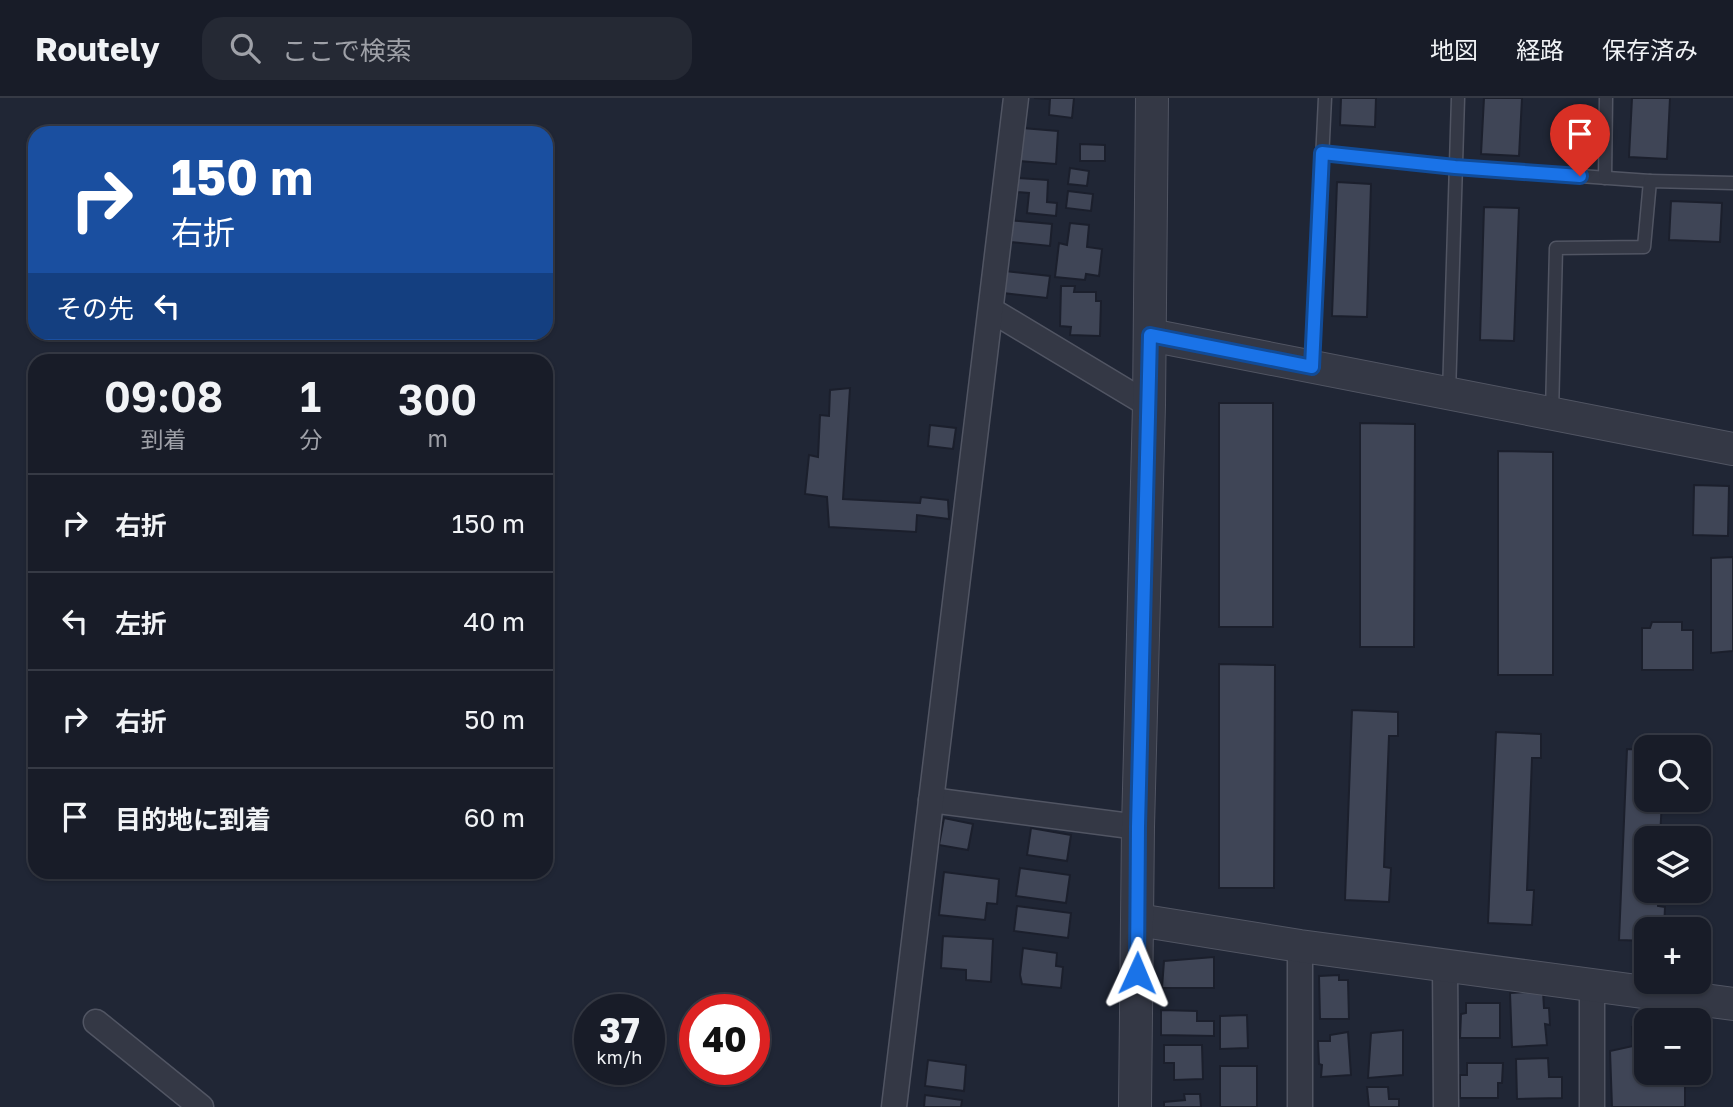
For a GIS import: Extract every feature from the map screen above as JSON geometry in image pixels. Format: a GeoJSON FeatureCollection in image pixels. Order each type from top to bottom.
{"type":"FeatureCollection","features":[{"type":"Feature","properties":{"kind":"street"},"geometry":{"type":"LineString","coordinates":[[894,1107],[1016,98]]}},
{"type":"Feature","properties":{"kind":"street"},"geometry":{"type":"LineString","coordinates":[[1135,1107],[1138,827],[1149,405],[1152,98]]}},
{"type":"Feature","properties":{"kind":"street"},"geometry":{"type":"LineString","coordinates":[[991,310],[1149,405]]}},
{"type":"Feature","properties":{"kind":"street"},"geometry":{"type":"LineString","coordinates":[[1150,335],[1733,449]]}},
{"type":"Feature","properties":{"kind":"street"},"geometry":{"type":"LineString","coordinates":[[931,800],[1138,827]]}},
{"type":"Feature","properties":{"kind":"street"},"geometry":{"type":"LineString","coordinates":[[1138,920],[1300,946],[1733,1004]]}},
{"type":"Feature","properties":{"kind":"street"},"geometry":{"type":"LineString","coordinates":[[1300,946],[1300,1107]]}},
{"type":"Feature","properties":{"kind":"street"},"geometry":{"type":"LineString","coordinates":[[1445,965],[1446,1107]]}},
{"type":"Feature","properties":{"kind":"street"},"geometry":{"type":"LineString","coordinates":[[1592,984],[1592,1107]]}},
{"type":"Feature","properties":{"kind":"street"},"geometry":{"type":"LineString","coordinates":[[96,1022],[201,1107]]}},
{"type":"Feature","properties":{"kind":"lane"},"geometry":{"type":"LineString","coordinates":[[1312,367],[1325,98]]}},
{"type":"Feature","properties":{"kind":"lane"},"geometry":{"type":"LineString","coordinates":[[1449,394],[1458,98]]}},
{"type":"Feature","properties":{"kind":"lane"},"geometry":{"type":"LineString","coordinates":[[1605,178],[1606,98]]}},
{"type":"Feature","properties":{"kind":"lane"},"geometry":{"type":"LineString","coordinates":[[1322,153],[1455,167],[1605,178],[1733,183]]}},
{"type":"Feature","properties":{"kind":"lane"},"geometry":{"type":"LineString","coordinates":[[1552,414],[1556,248],[1644,247],[1650,181]]}},
{"type":"Feature","properties":{"kind":"building"},"geometry":{"type":"Polygon","coordinates":[[[1034,98],[1074,98],[1072,118],[1049,115],[1050,99],[1034,98]]]}},
{"type":"Feature","properties":{"kind":"building"},"geometry":{"type":"Polygon","coordinates":[[[1341,98],[1376,98],[1375,127],[1340,125],[1341,98]]]}},
{"type":"Feature","properties":{"kind":"building"},"geometry":{"type":"Polygon","coordinates":[[[1484,98],[1522,98],[1519,156],[1481,154],[1484,98]]]}},
{"type":"Feature","properties":{"kind":"building"},"geometry":{"type":"Polygon","coordinates":[[[1632,98],[1670,98],[1667,159],[1629,157],[1632,98]]]}},
{"type":"Feature","properties":{"kind":"building"},"geometry":{"type":"Polygon","coordinates":[[[1022,128],[1058,131],[1056,164],[1019,161],[1022,128]]]}},
{"type":"Feature","properties":{"kind":"building"},"geometry":{"type":"Polygon","coordinates":[[[1080,144],[1105,145],[1105,161],[1080,161],[1080,144]]]}},
{"type":"Feature","properties":{"kind":"building"},"geometry":{"type":"Polygon","coordinates":[[[1070,168],[1089,171],[1087,186],[1068,184],[1070,168]]]}},
{"type":"Feature","properties":{"kind":"building"},"geometry":{"type":"Polygon","coordinates":[[[1018,178],[1048,180],[1047,202],[1057,203],[1056,216],[1027,213],[1029,193],[1017,192],[1018,178]]]}},
{"type":"Feature","properties":{"kind":"building"},"geometry":{"type":"Polygon","coordinates":[[[1337,182],[1371,184],[1367,317],[1332,316],[1337,182]]]}},
{"type":"Feature","properties":{"kind":"building"},"geometry":{"type":"Polygon","coordinates":[[[1068,191],[1093,194],[1091,211],[1066,208],[1068,191]]]}},
{"type":"Feature","properties":{"kind":"building"},"geometry":{"type":"Polygon","coordinates":[[[1671,201],[1722,203],[1720,242],[1669,240],[1671,201]]]}},
{"type":"Feature","properties":{"kind":"building"},"geometry":{"type":"Polygon","coordinates":[[[1484,207],[1519,208],[1514,341],[1480,340],[1484,207]]]}},
{"type":"Feature","properties":{"kind":"building"},"geometry":{"type":"Polygon","coordinates":[[[1008,220],[1052,224],[1050,246],[1011,242],[1012,232],[1007,232],[1008,220]]]}},
{"type":"Feature","properties":{"kind":"building"},"geometry":{"type":"Polygon","coordinates":[[[1070,223],[1089,225],[1087,247],[1102,249],[1099,276],[1086,274],[1085,280],[1055,277],[1059,243],[1067,245],[1070,223]]]}},
{"type":"Feature","properties":{"kind":"building"},"geometry":{"type":"Polygon","coordinates":[[[1005,271],[1050,276],[1047,298],[1003,293],[1005,271]]]}},
{"type":"Feature","properties":{"kind":"building"},"geometry":{"type":"Polygon","coordinates":[[[1061,286],[1075,286],[1074,292],[1096,292],[1096,301],[1101,301],[1100,336],[1070,335],[1071,327],[1060,326],[1061,286]]]}},
{"type":"Feature","properties":{"kind":"building"},"geometry":{"type":"Polygon","coordinates":[[[850,388],[843,499],[920,503],[921,497],[948,500],[949,519],[917,515],[916,532],[829,527],[827,497],[805,494],[809,455],[818,457],[820,415],[829,416],[830,390],[850,388]]]}},
{"type":"Feature","properties":{"kind":"building"},"geometry":{"type":"Polygon","coordinates":[[[1219,403],[1273,403],[1273,627],[1219,627],[1219,403]]]}},
{"type":"Feature","properties":{"kind":"building"},"geometry":{"type":"Polygon","coordinates":[[[1360,423],[1415,424],[1414,647],[1360,647],[1360,423]]]}},
{"type":"Feature","properties":{"kind":"building"},"geometry":{"type":"Polygon","coordinates":[[[930,425],[956,428],[953,449],[928,446],[930,425]]]}},
{"type":"Feature","properties":{"kind":"building"},"geometry":{"type":"Polygon","coordinates":[[[1498,451],[1553,452],[1553,675],[1498,675],[1498,451]]]}},
{"type":"Feature","properties":{"kind":"building"},"geometry":{"type":"Polygon","coordinates":[[[1694,485],[1729,486],[1728,536],[1693,535],[1694,485]]]}},
{"type":"Feature","properties":{"kind":"building"},"geometry":{"type":"Polygon","coordinates":[[[1733,557],[1733,651],[1711,653],[1711,558],[1733,557]]]}},
{"type":"Feature","properties":{"kind":"building"},"geometry":{"type":"Polygon","coordinates":[[[1652,622],[1682,622],[1682,630],[1693,630],[1693,670],[1642,670],[1642,628],[1650,628],[1652,622]]]}},
{"type":"Feature","properties":{"kind":"building"},"geometry":{"type":"Polygon","coordinates":[[[1219,664],[1275,665],[1274,888],[1219,888],[1219,664]]]}},
{"type":"Feature","properties":{"kind":"building"},"geometry":{"type":"Polygon","coordinates":[[[1352,710],[1398,712],[1398,736],[1389,736],[1384,867],[1391,868],[1389,902],[1345,900],[1352,710]]]}},
{"type":"Feature","properties":{"kind":"building"},"geometry":{"type":"Polygon","coordinates":[[[1496,732],[1541,734],[1541,758],[1532,758],[1527,890],[1534,890],[1532,925],[1488,923],[1496,732]]]}},
{"type":"Feature","properties":{"kind":"building"},"geometry":{"type":"Polygon","coordinates":[[[1627,749],[1634,749],[1634,812],[1661,812],[1661,826],[1634,826],[1634,903],[1658,903],[1658,906],[1665,907],[1665,917],[1634,917],[1634,941],[1619,940],[1627,749]]]}},
{"type":"Feature","properties":{"kind":"building"},"geometry":{"type":"Polygon","coordinates":[[[944,818],[973,824],[968,850],[939,845],[944,818]]]}},
{"type":"Feature","properties":{"kind":"building"},"geometry":{"type":"Polygon","coordinates":[[[1031,828],[1071,835],[1067,861],[1027,855],[1031,828]]]}},
{"type":"Feature","properties":{"kind":"building"},"geometry":{"type":"Polygon","coordinates":[[[1020,868],[1070,875],[1066,903],[1016,896],[1020,868]]]}},
{"type":"Feature","properties":{"kind":"building"},"geometry":{"type":"Polygon","coordinates":[[[944,872],[999,879],[997,904],[987,903],[985,920],[939,915],[944,872]]]}},
{"type":"Feature","properties":{"kind":"building"},"geometry":{"type":"Polygon","coordinates":[[[1017,906],[1071,913],[1068,938],[1014,931],[1017,906]]]}},
{"type":"Feature","properties":{"kind":"building"},"geometry":{"type":"Polygon","coordinates":[[[943,936],[993,939],[991,982],[966,980],[966,970],[941,968],[943,936]]]}},
{"type":"Feature","properties":{"kind":"building"},"geometry":{"type":"Polygon","coordinates":[[[1023,948],[1057,953],[1056,966],[1063,967],[1061,988],[1022,984],[1020,975],[1023,948]]]}},
{"type":"Feature","properties":{"kind":"building"},"geometry":{"type":"Polygon","coordinates":[[[1214,957],[1214,988],[1162,988],[1164,961],[1214,957]]]}},
{"type":"Feature","properties":{"kind":"building"},"geometry":{"type":"Polygon","coordinates":[[[1339,975],[1339,980],[1348,980],[1349,1019],[1320,1019],[1319,976],[1339,975]]]}},
{"type":"Feature","properties":{"kind":"building"},"geometry":{"type":"Polygon","coordinates":[[[1543,991],[1544,1008],[1549,1008],[1550,1025],[1545,1024],[1547,1045],[1512,1047],[1510,993],[1543,991]]]}},
{"type":"Feature","properties":{"kind":"building"},"geometry":{"type":"Polygon","coordinates":[[[1466,1003],[1500,1003],[1500,1038],[1460,1038],[1461,1014],[1466,1013],[1466,1003]]]}},
{"type":"Feature","properties":{"kind":"building"},"geometry":{"type":"Polygon","coordinates":[[[1161,1010],[1197,1011],[1197,1021],[1214,1021],[1214,1036],[1161,1035],[1161,1010]]]}},
{"type":"Feature","properties":{"kind":"building"},"geometry":{"type":"Polygon","coordinates":[[[1247,1015],[1248,1048],[1220,1049],[1220,1016],[1247,1015]]]}},
{"type":"Feature","properties":{"kind":"building"},"geometry":{"type":"Polygon","coordinates":[[[1634,1027],[1634,1085],[1685,1085],[1685,1107],[1612,1107],[1610,1051],[1633,1046],[1634,1027]]]}},
{"type":"Feature","properties":{"kind":"building"},"geometry":{"type":"Polygon","coordinates":[[[1403,1030],[1403,1075],[1368,1078],[1371,1033],[1403,1030]]]}},
{"type":"Feature","properties":{"kind":"building"},"geometry":{"type":"Polygon","coordinates":[[[1348,1032],[1351,1075],[1321,1077],[1318,1041],[1330,1041],[1330,1035],[1348,1032]]]}},
{"type":"Feature","properties":{"kind":"building"},"geometry":{"type":"Polygon","coordinates":[[[1164,1045],[1202,1045],[1203,1079],[1174,1080],[1174,1063],[1164,1063],[1164,1045]]]}},
{"type":"Feature","properties":{"kind":"building"},"geometry":{"type":"Polygon","coordinates":[[[1548,1058],[1549,1077],[1562,1077],[1562,1098],[1517,1099],[1516,1059],[1548,1058]]]}},
{"type":"Feature","properties":{"kind":"building"},"geometry":{"type":"Polygon","coordinates":[[[928,1060],[966,1065],[964,1091],[925,1086],[928,1060]]]}},
{"type":"Feature","properties":{"kind":"building"},"geometry":{"type":"Polygon","coordinates":[[[1467,1063],[1503,1063],[1502,1083],[1498,1083],[1498,1098],[1460,1098],[1460,1075],[1467,1075],[1467,1063]]]}},
{"type":"Feature","properties":{"kind":"building"},"geometry":{"type":"Polygon","coordinates":[[[1220,1066],[1257,1066],[1257,1107],[1220,1107],[1220,1066]]]}},
{"type":"Feature","properties":{"kind":"building"},"geometry":{"type":"Polygon","coordinates":[[[1367,1087],[1388,1087],[1389,1099],[1399,1099],[1399,1107],[1369,1107],[1367,1087]]]}},
{"type":"Feature","properties":{"kind":"building"},"geometry":{"type":"Polygon","coordinates":[[[1184,1094],[1200,1094],[1201,1107],[1164,1107],[1164,1102],[1185,1100],[1184,1094]]]}},
{"type":"Feature","properties":{"kind":"building"},"geometry":{"type":"Polygon","coordinates":[[[925,1095],[962,1100],[961,1107],[924,1107],[925,1095]]]}},
{"type":"Feature","properties":{"kind":"route"},"geometry":{"type":"LineString","coordinates":[[1137,973],[1150,335],[1312,367],[1322,153],[1455,167],[1580,176]]}}]}
